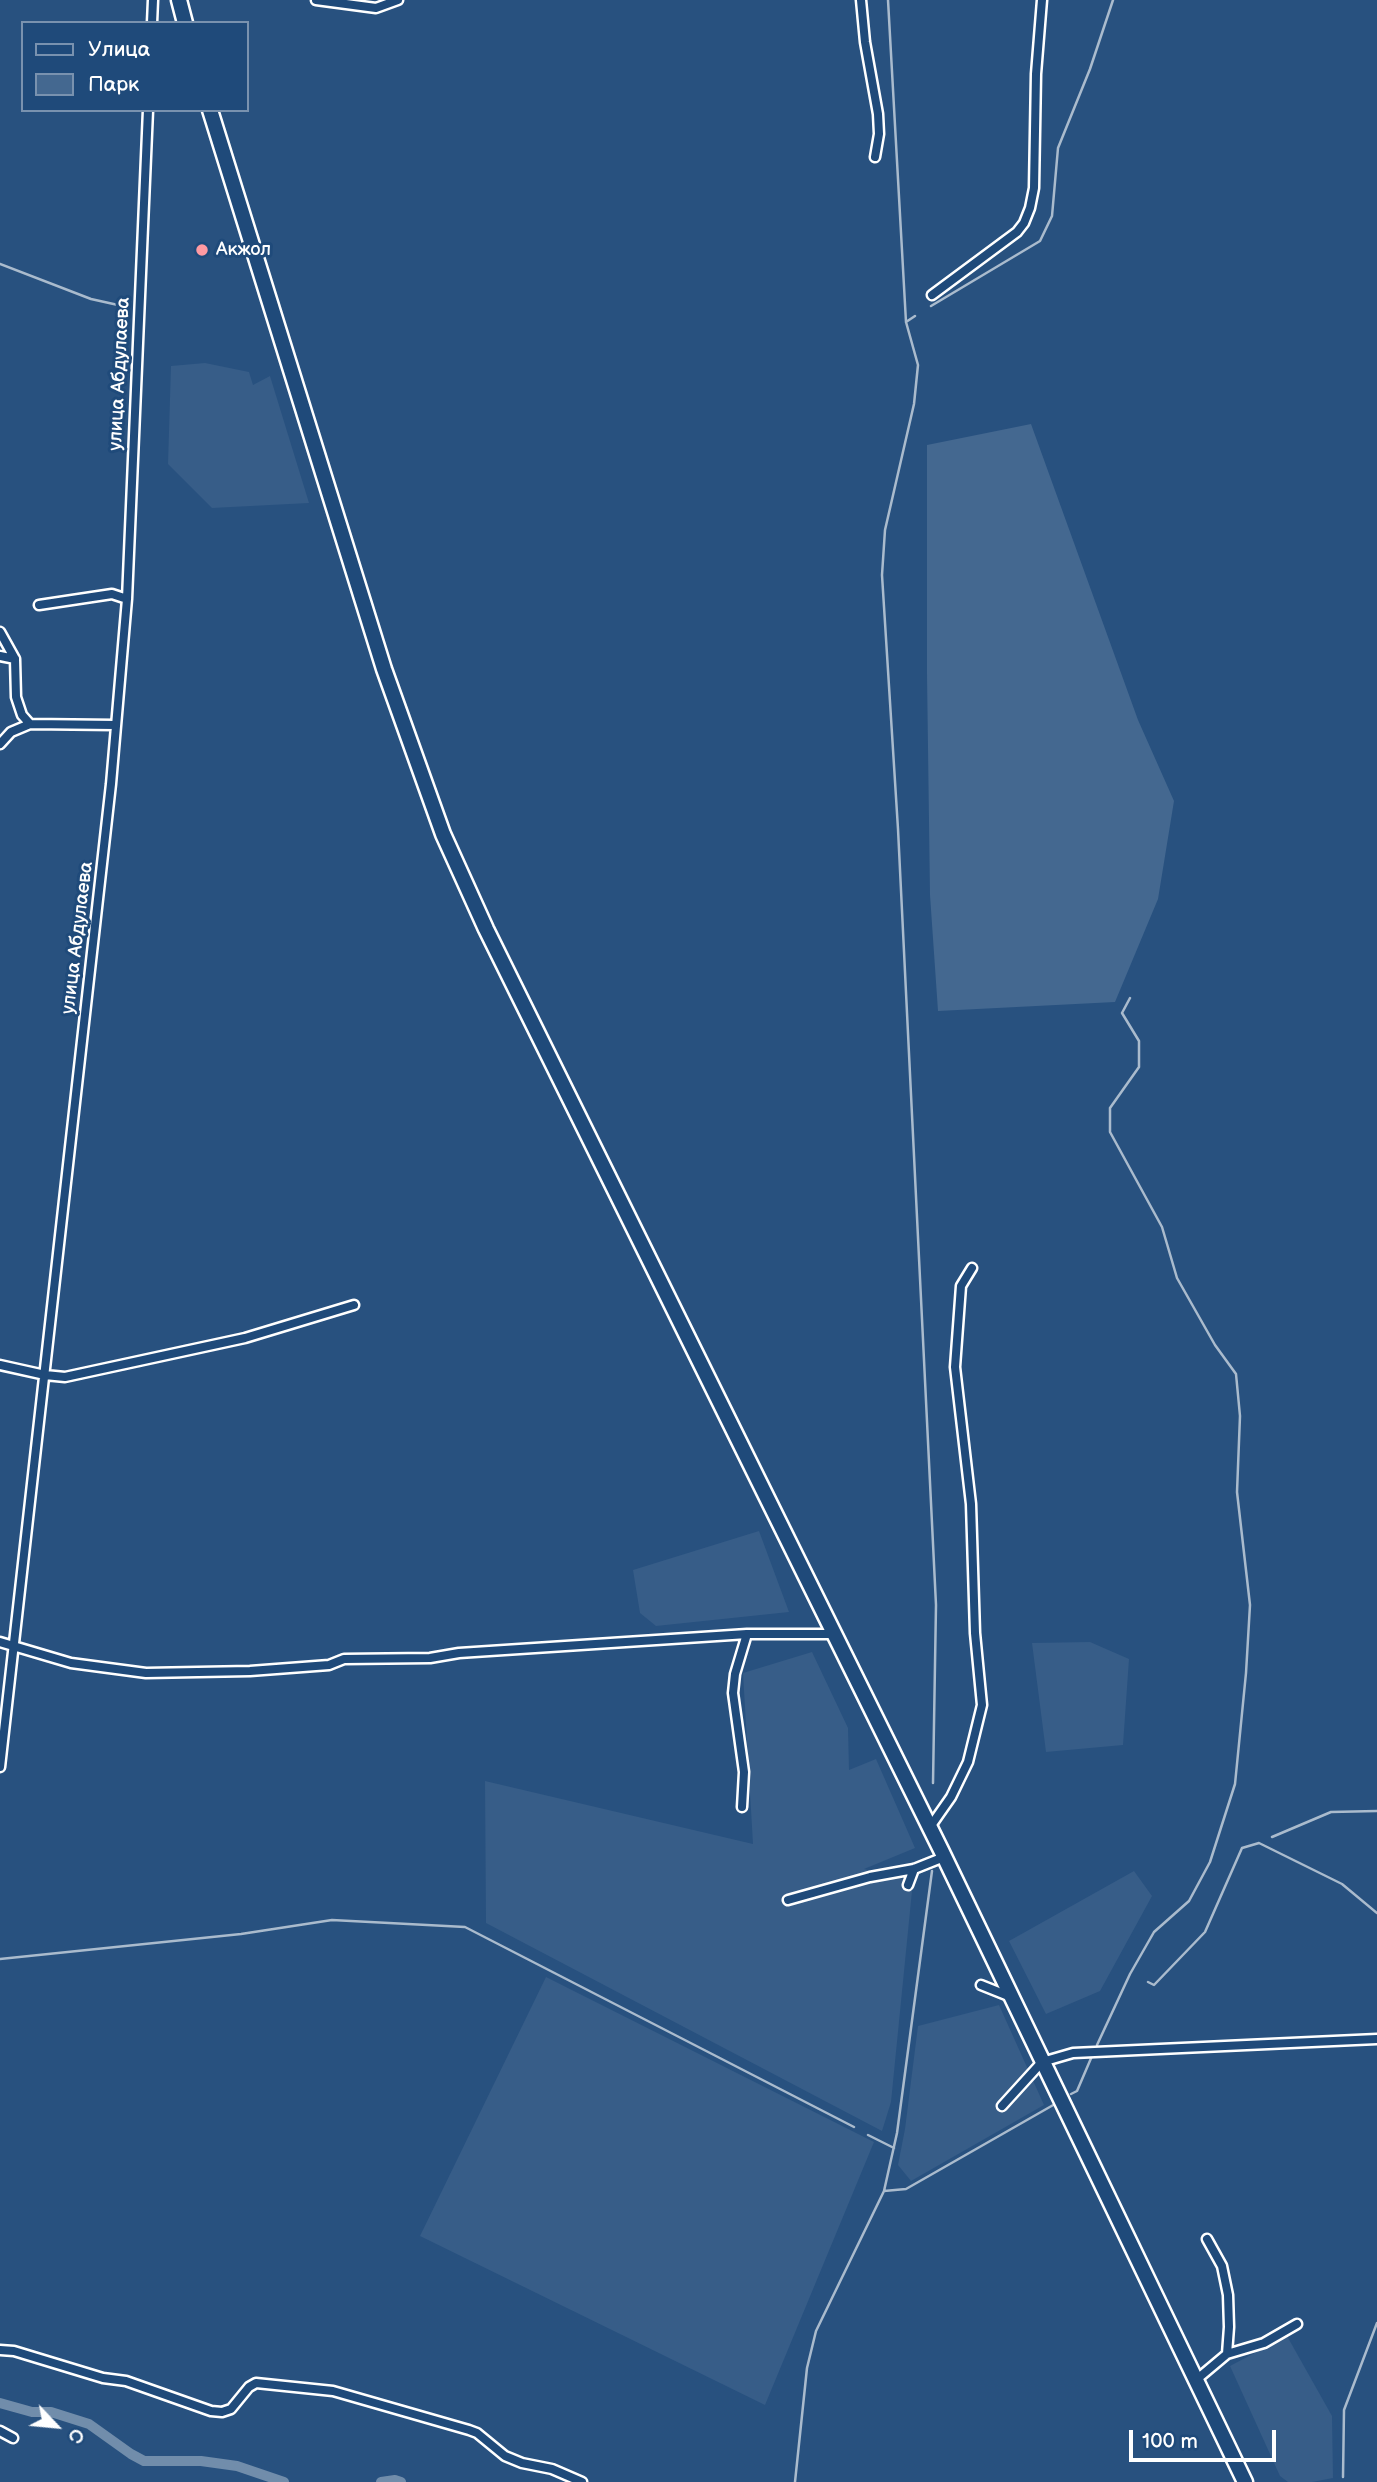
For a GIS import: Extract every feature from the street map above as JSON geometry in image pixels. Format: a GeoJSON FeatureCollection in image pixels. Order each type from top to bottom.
{"type":"FeatureCollection","features":[{"type":"Feature","properties":{"kind":"highway"},"geometry":{"type":"LineString","coordinates":[[179,0],[184,21]]}},
{"type":"Feature","properties":{"kind":"highway"},"geometry":{"type":"LineString","coordinates":[[211,112],[380,656],[439,824],[492,941],[930,1827],[1245,2482]]}},
{"type":"Feature","properties":{"kind":"street"},"geometry":{"type":"LineString","coordinates":[[152,21],[153,0]]}},
{"type":"Feature","properties":{"kind":"street"},"geometry":{"type":"LineString","coordinates":[[316,0],[376,8],[398,0]]}},
{"type":"Feature","properties":{"kind":"street"},"geometry":{"type":"LineString","coordinates":[[861,0],[865,42],[878,114],[879,134],[875,157]]}},
{"type":"Feature","properties":{"kind":"street"},"geometry":{"type":"LineString","coordinates":[[932,295],[1017,232],[1030,208],[1034,188],[1036,74],[1042,0]]}},
{"type":"Feature","properties":{"kind":"street","name":"улица Абдулаева"},"geometry":{"type":"LineString","coordinates":[[0,1767],[111,783],[127,599],[148,112]]}},
{"type":"Feature","properties":{"kind":"street"},"geometry":{"type":"LineString","coordinates":[[39,604],[112,594],[127,599]]}},
{"type":"Feature","properties":{"kind":"street"},"geometry":{"type":"LineString","coordinates":[[0,632],[15,659],[16,697],[22,715],[30,724]]}},
{"type":"Feature","properties":{"kind":"street"},"geometry":{"type":"LineString","coordinates":[[0,656],[15,659]]}},
{"type":"Feature","properties":{"kind":"street"},"geometry":{"type":"LineString","coordinates":[[0,744],[11,732],[30,724],[115,725]]}},
{"type":"Feature","properties":{"kind":"street"},"geometry":{"type":"LineString","coordinates":[[930,1827],[951,1797],[968,1762],[982,1705],[975,1633],[971,1504],[956,1367],[961,1286],[972,1268]]}},
{"type":"Feature","properties":{"kind":"street"},"geometry":{"type":"LineString","coordinates":[[0,1365],[45,1376],[65,1377],[245,1338],[354,1305]]}},
{"type":"Feature","properties":{"kind":"street"},"geometry":{"type":"LineString","coordinates":[[743,1807],[744,1772],[733,1693],[735,1674],[747,1634]]}},
{"type":"Feature","properties":{"kind":"street"},"geometry":{"type":"LineString","coordinates":[[0,1642],[71,1663],[146,1673],[250,1671],[330,1665],[344,1659],[430,1658],[459,1653],[747,1634],[834,1634]]}},
{"type":"Feature","properties":{"kind":"street"},"geometry":{"type":"LineString","coordinates":[[788,1900],[870,1877],[914,1869],[944,1857]]}},
{"type":"Feature","properties":{"kind":"street"},"geometry":{"type":"LineString","coordinates":[[908,1885],[914,1869]]}},
{"type":"Feature","properties":{"kind":"street"},"geometry":{"type":"LineString","coordinates":[[981,1985],[1011,1997]]}},
{"type":"Feature","properties":{"kind":"street"},"geometry":{"type":"LineString","coordinates":[[1002,2106],[1042,2062],[1083,2052],[1377,2039]]}},
{"type":"Feature","properties":{"kind":"street"},"geometry":{"type":"LineString","coordinates":[[1207,2239],[1222,2266],[1228,2295],[1227,2354]]}},
{"type":"Feature","properties":{"kind":"street"},"geometry":{"type":"LineString","coordinates":[[1196,2380],[1227,2354],[1264,2343],[1297,2324]]}},
{"type":"Feature","properties":{"kind":"street"},"geometry":{"type":"LineString","coordinates":[[0,2350],[13,2351],[103,2378],[126,2381],[211,2411],[231,2409],[249,2387],[256,2384],[333,2391],[469,2430],[513,2460],[552,2469],[582,2482]]}},
{"type":"Feature","properties":{"kind":"street"},"geometry":{"type":"LineString","coordinates":[[0,2431],[13,2438]]}},
{"type":"Feature","properties":{"kind":"shaded area"},"geometry":{"type":"Polygon","coordinates":[[[205,363],[249,372],[253,385],[270,376],[309,503],[212,508],[168,464],[171,366],[205,363]]]}},
{"type":"Feature","properties":{"kind":"shaded area"},"geometry":{"type":"Polygon","coordinates":[[[759,1531],[789,1612],[656,1626],[640,1613],[633,1570],[759,1531]]]}},
{"type":"Feature","properties":{"kind":"shaded area"},"geometry":{"type":"Polygon","coordinates":[[[1090,1642],[1129,1659],[1123,1745],[1046,1752],[1032,1643],[1090,1642]]]}},
{"type":"Feature","properties":{"kind":"shaded area"},"geometry":{"type":"Polygon","coordinates":[[[812,1652],[848,1728],[849,1770],[876,1759],[915,1848],[864,1869],[913,1881],[891,2102],[882,2131],[486,1923],[485,1781],[753,1844],[743,1673],[812,1652]]]}},
{"type":"Feature","properties":{"kind":"shaded area"},"geometry":{"type":"Polygon","coordinates":[[[1134,1871],[1152,1896],[1100,1991],[1046,2014],[1009,1941],[1134,1871]]]}},
{"type":"Feature","properties":{"kind":"shaded area"},"geometry":{"type":"Polygon","coordinates":[[[546,1977],[874,2142],[765,2405],[420,2236],[546,1977]]]}},
{"type":"Feature","properties":{"kind":"shaded area"},"geometry":{"type":"Polygon","coordinates":[[[999,2005],[1044,2105],[911,2181],[898,2165],[918,2026],[999,2005]]]}},
{"type":"Feature","properties":{"kind":"shaded area"},"geometry":{"type":"Polygon","coordinates":[[[1287,2336],[1332,2416],[1333,2478],[1312,2482],[1288,2482],[1280,2476],[1230,2366],[1287,2336]]]}},
{"type":"Feature","properties":{"kind":"green space"},"geometry":{"type":"Polygon","coordinates":[[[1031,424],[1138,720],[1174,801],[1158,899],[1115,1002],[938,1011],[930,895],[927,445],[1031,424]]]}},
{"type":"Feature","properties":{"kind":"waterway"},"geometry":{"type":"LineString","coordinates":[[888,0],[906,322],[918,365],[914,404],[885,530],[882,575],[898,829],[936,1605],[933,1783]]}},
{"type":"Feature","properties":{"kind":"waterway"},"geometry":{"type":"LineString","coordinates":[[931,306],[1040,241],[1052,216],[1058,148],[1090,69],[1113,0]]}},
{"type":"Feature","properties":{"kind":"waterway"},"geometry":{"type":"LineString","coordinates":[[0,264],[91,299],[118,305]]}},
{"type":"Feature","properties":{"kind":"waterway"},"geometry":{"type":"LineString","coordinates":[[906,322],[915,316]]}},
{"type":"Feature","properties":{"kind":"waterway"},"geometry":{"type":"LineString","coordinates":[[1097,2045],[1130,1974],[1154,1932],[1189,1901],[1210,1862],[1235,1784],[1250,1605],[1237,1492],[1240,1416],[1236,1374],[1215,1345],[1177,1278],[1162,1227],[1110,1132],[1110,1108],[1139,1067],[1139,1041],[1122,1013],[1130,998]]}},
{"type":"Feature","properties":{"kind":"waterway"},"geometry":{"type":"LineString","coordinates":[[1272,1837],[1331,1812],[1377,1811]]}},
{"type":"Feature","properties":{"kind":"waterway"},"geometry":{"type":"LineString","coordinates":[[1148,1982],[1154,1985],[1205,1932],[1242,1848],[1259,1843],[1342,1884],[1377,1913]]}},
{"type":"Feature","properties":{"kind":"waterway"},"geometry":{"type":"LineString","coordinates":[[795,2482],[807,2368],[816,2331],[884,2191],[897,2133],[932,1871]]}},
{"type":"Feature","properties":{"kind":"waterway"},"geometry":{"type":"LineString","coordinates":[[0,1959],[241,1934],[332,1920],[465,1927],[854,2127]]}},
{"type":"Feature","properties":{"kind":"waterway"},"geometry":{"type":"LineString","coordinates":[[1071,2094],[1077,2091],[1092,2056]]}},
{"type":"Feature","properties":{"kind":"waterway"},"geometry":{"type":"LineString","coordinates":[[884,2191],[906,2189],[1055,2104]]}},
{"type":"Feature","properties":{"kind":"waterway"},"geometry":{"type":"LineString","coordinates":[[868,2135],[894,2148]]}},
{"type":"Feature","properties":{"kind":"waterway"},"geometry":{"type":"LineString","coordinates":[[1343,2477],[1344,2410],[1377,2323]]}},
{"type":"Feature","properties":{"kind":"waterway"},"geometry":{"type":"LineString","coordinates":[[0,2403],[32,2412],[51,2412],[89,2424],[144,2461],[201,2461],[237,2466],[284,2482]]}},
{"type":"Feature","properties":{"kind":"waterway"},"geometry":{"type":"LineString","coordinates":[[381,2482],[401,2482]]}},
{"type":"Feature","properties":{"kind":"place","name":"Акжол"},"geometry":{"type":"Point","coordinates":[202,250]}}]}
